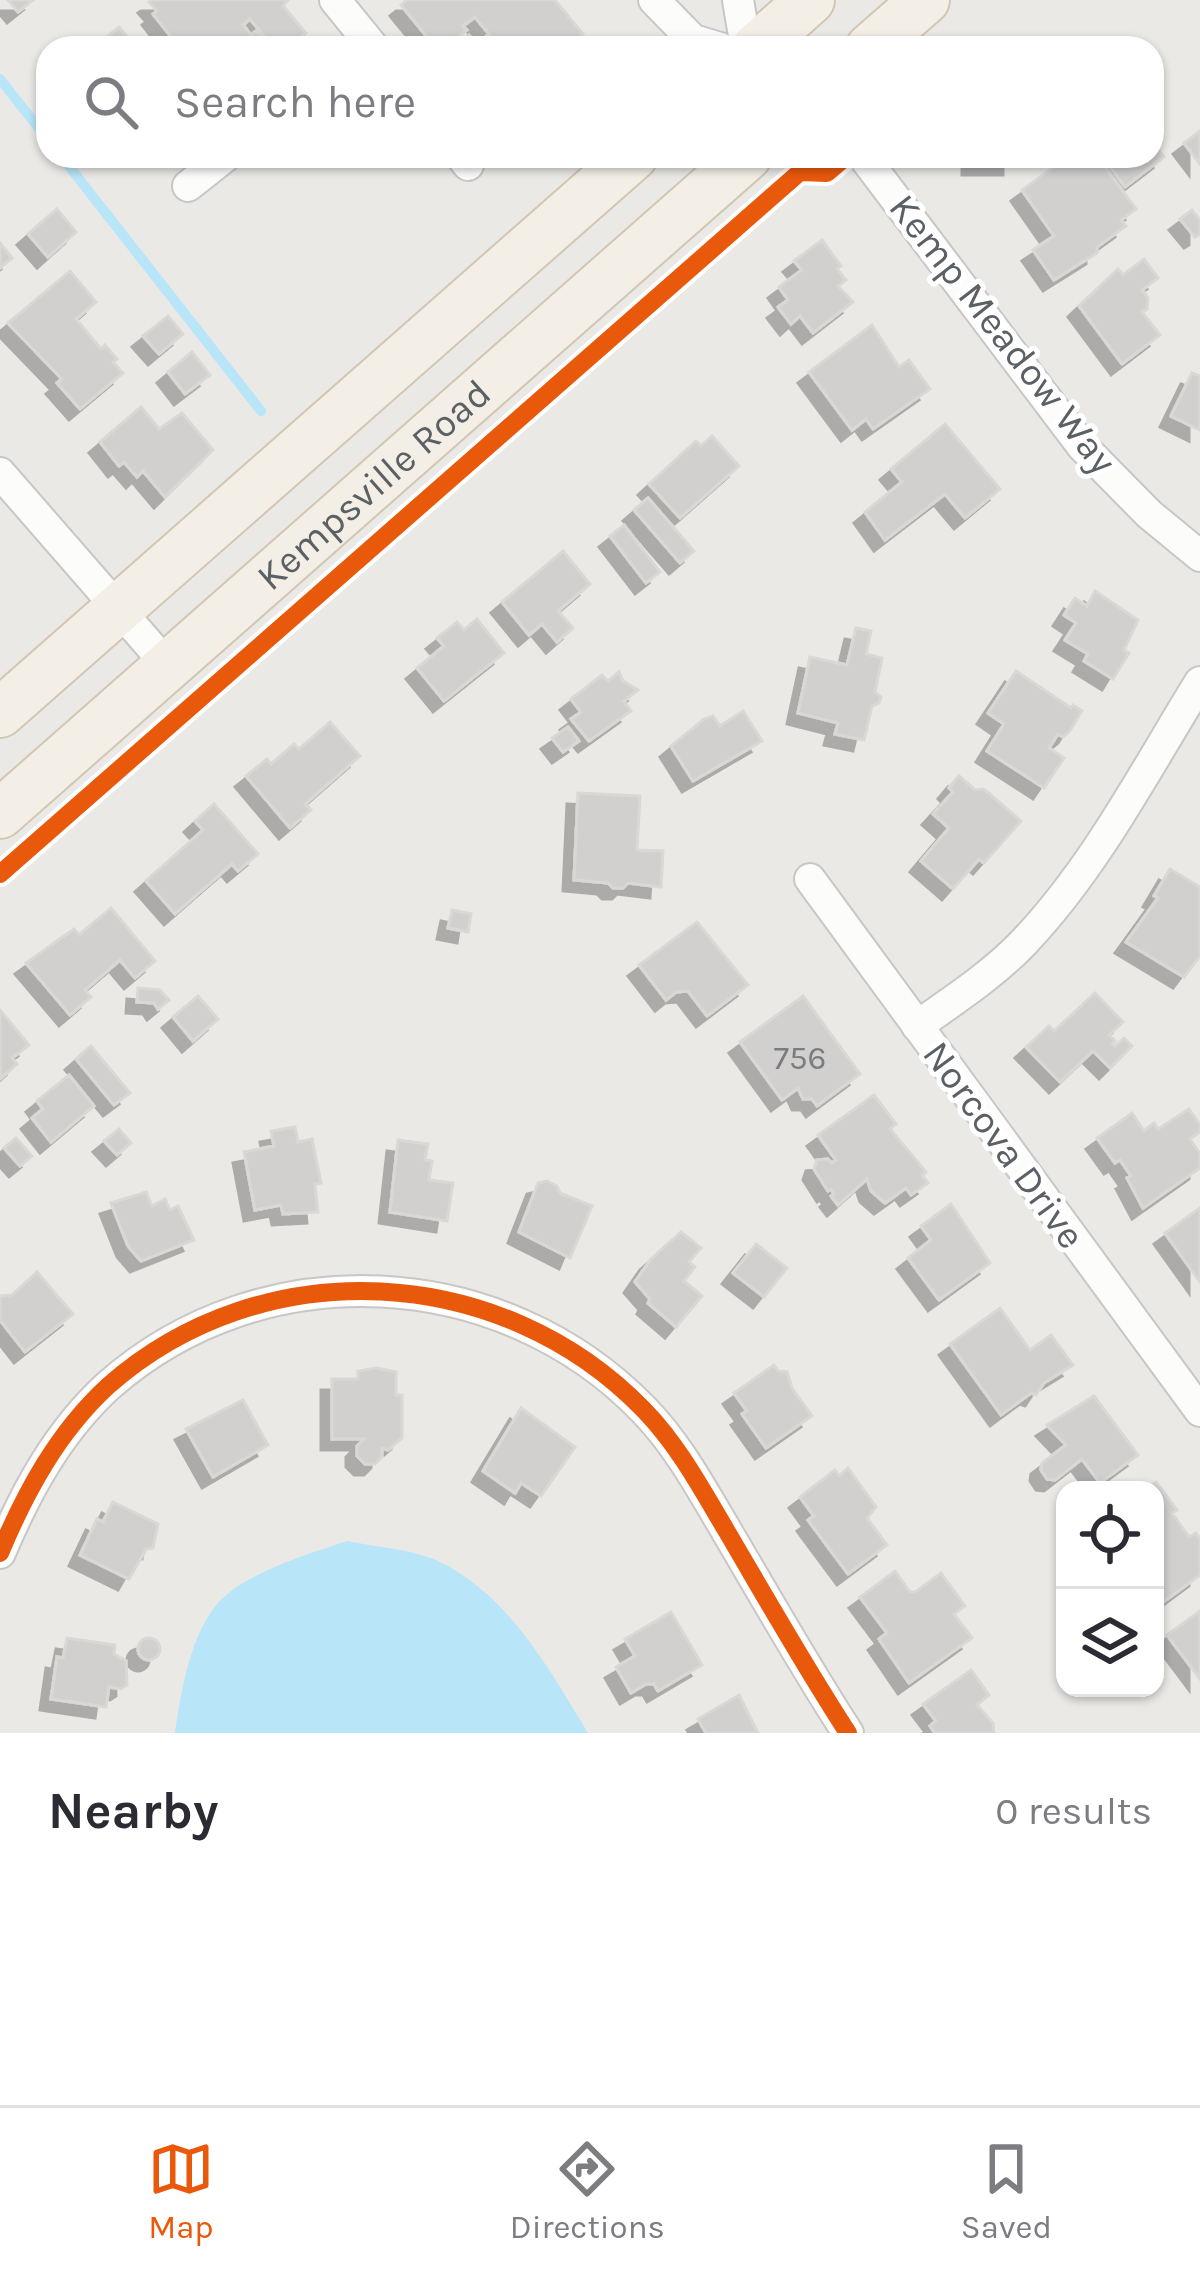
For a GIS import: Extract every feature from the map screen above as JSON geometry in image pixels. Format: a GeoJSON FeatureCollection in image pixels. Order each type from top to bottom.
{"type":"FeatureCollection","features":[{"type":"Feature","properties":{"kind":"main road"},"geometry":{"type":"LineString","coordinates":[[770,36],[810,0]]}},
{"type":"Feature","properties":{"kind":"main road"},"geometry":{"type":"LineString","coordinates":[[884,36],[925,0]]}},
{"type":"Feature","properties":{"kind":"main road","name":"Kempsville Road"},"geometry":{"type":"LineString","coordinates":[[0,713],[619,168]]}},
{"type":"Feature","properties":{"kind":"main road","name":"Kempsville Road"},"geometry":{"type":"LineString","coordinates":[[0,814],[733,168]]}},
{"type":"Feature","properties":{"kind":"street"},"geometry":{"type":"LineString","coordinates":[[334,0],[361,36]]}},
{"type":"Feature","properties":{"kind":"street"},"geometry":{"type":"LineString","coordinates":[[654,0],[689,36]]}},
{"type":"Feature","properties":{"kind":"street"},"geometry":{"type":"LineString","coordinates":[[738,0],[744,36]]}},
{"type":"Feature","properties":{"kind":"street"},"geometry":{"type":"LineString","coordinates":[[188,186],[211,168]]}},
{"type":"Feature","properties":{"kind":"street","name":"Kemp Meadow Way"},"geometry":{"type":"LineString","coordinates":[[872,168],[1082,446],[1149,514],[1200,556]]}},
{"type":"Feature","properties":{"kind":"street"},"geometry":{"type":"LineString","coordinates":[[0,473],[168,667]]}},
{"type":"Feature","properties":{"kind":"street"},"geometry":{"type":"LineString","coordinates":[[917,1026],[980,982],[1023,944],[1065,896],[1200,682]]}},
{"type":"Feature","properties":{"kind":"street","name":"Norcova Drive"},"geometry":{"type":"LineString","coordinates":[[810,878],[1199,1406]]}},
{"type":"Feature","properties":{"kind":"street"},"geometry":{"type":"LineString","coordinates":[[0,1553],[21,1502],[58,1442],[108,1387],[160,1348],[220,1318],[300,1294],[379,1290],[453,1300],[534,1328],[594,1363],[664,1431],[848,1733]]}},
{"type":"Feature","properties":{"kind":"water"},"geometry":{"type":"Polygon","coordinates":[[[347,1541],[428,1557],[486,1593],[525,1636],[588,1733],[175,1733],[192,1652],[214,1608],[257,1575],[347,1541]]]}},
{"type":"Feature","properties":{"kind":"building"},"geometry":{"type":"Polygon","coordinates":[[[8,0],[33,0],[18,12],[8,0]]]}},
{"type":"Feature","properties":{"kind":"building"},"geometry":{"type":"Polygon","coordinates":[[[288,0],[283,6],[306,33],[264,36],[250,19],[243,25],[251,35],[256,31],[260,36],[170,36],[149,2],[288,0]]]}},
{"type":"Feature","properties":{"kind":"building"},"geometry":{"type":"Polygon","coordinates":[[[407,0],[555,0],[583,34],[487,36],[475,17],[463,26],[467,30],[460,36],[426,36],[401,5],[407,0]]]}},
{"type":"Feature","properties":{"kind":"building"},"geometry":{"type":"Polygon","coordinates":[[[1200,131],[1200,164],[1184,143],[1200,131]]]}},
{"type":"Feature","properties":{"kind":"building"},"geometry":{"type":"Polygon","coordinates":[[[1052,168],[1106,168],[1136,209],[1121,220],[1126,226],[1097,247],[1097,253],[1054,280],[1033,250],[1054,236],[1022,190],[1052,168]]]}},
{"type":"Feature","properties":{"kind":"building"},"geometry":{"type":"Polygon","coordinates":[[[1111,168],[1150,168],[1125,187],[1111,168]]]}},
{"type":"Feature","properties":{"kind":"building"},"geometry":{"type":"Polygon","coordinates":[[[57,209],[76,232],[48,257],[28,234],[57,209]]]}},
{"type":"Feature","properties":{"kind":"building"},"geometry":{"type":"Polygon","coordinates":[[[1192,210],[1200,220],[1200,234],[1195,237],[1180,219],[1192,210]]]}},
{"type":"Feature","properties":{"kind":"building"},"geometry":{"type":"Polygon","coordinates":[[[822,240],[846,280],[838,286],[853,302],[813,333],[800,316],[791,324],[778,307],[788,300],[779,287],[802,270],[794,261],[822,240]]]}},
{"type":"Feature","properties":{"kind":"building"},"geometry":{"type":"Polygon","coordinates":[[[0,243],[12,258],[0,268],[0,243]]]}},
{"type":"Feature","properties":{"kind":"building"},"geometry":{"type":"Polygon","coordinates":[[[1144,259],[1158,278],[1142,290],[1148,298],[1142,312],[1160,335],[1122,364],[1079,306],[1118,269],[1123,275],[1144,259]]]}},
{"type":"Feature","properties":{"kind":"building"},"geometry":{"type":"Polygon","coordinates":[[[70,271],[96,302],[76,319],[101,349],[105,345],[123,373],[80,409],[57,383],[62,379],[8,323],[70,271]]]}},
{"type":"Feature","properties":{"kind":"building"},"geometry":{"type":"Polygon","coordinates":[[[168,316],[183,334],[159,354],[143,336],[168,316]]]}},
{"type":"Feature","properties":{"kind":"building"},"geometry":{"type":"Polygon","coordinates":[[[872,325],[899,367],[909,360],[930,389],[873,429],[866,419],[852,430],[809,372],[872,325]]]}},
{"type":"Feature","properties":{"kind":"building"},"geometry":{"type":"Polygon","coordinates":[[[192,352],[210,375],[185,394],[168,372],[192,352]]]}},
{"type":"Feature","properties":{"kind":"building"},"geometry":{"type":"Polygon","coordinates":[[[1192,373],[1200,376],[1200,430],[1171,416],[1192,373]]]}},
{"type":"Feature","properties":{"kind":"building"},"geometry":{"type":"Polygon","coordinates":[[[141,407],[159,429],[182,413],[213,450],[165,497],[143,471],[137,477],[124,462],[119,466],[100,442],[141,407]]]}},
{"type":"Feature","properties":{"kind":"building"},"geometry":{"type":"Polygon","coordinates":[[[945,424],[1000,489],[965,518],[945,494],[885,540],[865,512],[902,482],[891,469],[945,424]]]}},
{"type":"Feature","properties":{"kind":"building"},"geometry":{"type":"Polygon","coordinates":[[[712,436],[739,466],[680,518],[649,484],[696,441],[701,446],[712,436]]]}},
{"type":"Feature","properties":{"kind":"building"},"geometry":{"type":"Polygon","coordinates":[[[648,498],[694,551],[680,563],[634,510],[648,498]]]}},
{"type":"Feature","properties":{"kind":"building"},"geometry":{"type":"Polygon","coordinates":[[[624,525],[660,572],[646,583],[610,536],[624,525]]]}},
{"type":"Feature","properties":{"kind":"building"},"geometry":{"type":"Polygon","coordinates":[[[563,551],[590,584],[558,611],[573,628],[557,642],[542,624],[529,635],[502,602],[563,551]]]}},
{"type":"Feature","properties":{"kind":"building"},"geometry":{"type":"Polygon","coordinates":[[[1095,591],[1138,620],[1124,650],[1129,653],[1113,679],[1084,661],[1088,654],[1065,640],[1076,623],[1064,615],[1075,598],[1087,606],[1095,591]]]}},
{"type":"Feature","properties":{"kind":"building"},"geometry":{"type":"Polygon","coordinates":[[[477,619],[504,653],[444,701],[417,668],[444,646],[437,638],[457,622],[464,630],[477,619]]]}},
{"type":"Feature","properties":{"kind":"building"},"geometry":{"type":"Polygon","coordinates":[[[856,628],[871,631],[866,654],[882,658],[875,692],[881,697],[872,706],[864,740],[835,734],[838,723],[798,713],[810,657],[847,665],[856,628]]]}},
{"type":"Feature","properties":{"kind":"building"},"geometry":{"type":"Polygon","coordinates":[[[1016,671],[1082,711],[1069,732],[1063,737],[1058,734],[1049,748],[1064,758],[1044,788],[987,751],[1004,724],[988,713],[1016,671]]]}},
{"type":"Feature","properties":{"kind":"building"},"geometry":{"type":"Polygon","coordinates":[[[619,672],[623,681],[638,690],[624,701],[631,711],[589,741],[571,719],[581,712],[571,699],[602,675],[608,681],[619,672]]]}},
{"type":"Feature","properties":{"kind":"building"},"geometry":{"type":"Polygon","coordinates":[[[743,711],[762,741],[693,781],[671,746],[704,719],[713,716],[720,726],[743,711]]]}},
{"type":"Feature","properties":{"kind":"building"},"geometry":{"type":"Polygon","coordinates":[[[330,722],[360,756],[305,804],[311,810],[290,828],[246,776],[267,759],[271,764],[294,744],[299,749],[330,722]]]}},
{"type":"Feature","properties":{"kind":"building"},"geometry":{"type":"Polygon","coordinates":[[[568,727],[579,741],[563,752],[552,738],[568,727]]]}},
{"type":"Feature","properties":{"kind":"building"},"geometry":{"type":"Polygon","coordinates":[[[959,776],[975,790],[984,789],[1021,821],[953,889],[921,861],[949,828],[933,814],[953,792],[949,788],[959,776]]]}},
{"type":"Feature","properties":{"kind":"building"},"geometry":{"type":"Polygon","coordinates":[[[578,793],[640,796],[637,850],[663,851],[661,887],[628,883],[613,888],[608,883],[574,880],[578,793]]]}},
{"type":"Feature","properties":{"kind":"building"},"geometry":{"type":"Polygon","coordinates":[[[214,804],[258,854],[238,871],[232,864],[175,914],[146,881],[203,830],[195,821],[214,804]]]}},
{"type":"Feature","properties":{"kind":"building"},"geometry":{"type":"Polygon","coordinates":[[[1170,869],[1200,887],[1200,956],[1184,977],[1126,942],[1158,898],[1154,896],[1170,869]]]}},
{"type":"Feature","properties":{"kind":"building"},"geometry":{"type":"Polygon","coordinates":[[[111,908],[155,961],[135,978],[120,960],[85,990],[91,997],[70,1015],[26,963],[74,929],[79,935],[111,908]]]}},
{"type":"Feature","properties":{"kind":"building"},"geometry":{"type":"Polygon","coordinates":[[[452,910],[471,914],[468,932],[448,928],[452,910]]]}},
{"type":"Feature","properties":{"kind":"building"},"geometry":{"type":"Polygon","coordinates":[[[697,922],[748,985],[707,1016],[688,991],[676,992],[666,1000],[639,965],[697,922]]]}},
{"type":"Feature","properties":{"kind":"building"},"geometry":{"type":"Polygon","coordinates":[[[138,988],[160,990],[169,1000],[158,1009],[154,1003],[137,1002],[138,988]]]}},
{"type":"Feature","properties":{"kind":"building"},"geometry":{"type":"Polygon","coordinates":[[[1095,993],[1123,1022],[1109,1035],[1115,1041],[1112,1044],[1124,1038],[1132,1046],[1110,1068],[1093,1051],[1060,1082],[1026,1047],[1049,1026],[1054,1031],[1095,993]]]}},
{"type":"Feature","properties":{"kind":"building"},"geometry":{"type":"Polygon","coordinates":[[[198,996],[218,1019],[193,1041],[173,1017],[198,996]]]}},
{"type":"Feature","properties":{"kind":"building"},"geometry":{"type":"Polygon","coordinates":[[[803,996],[860,1074],[817,1106],[812,1099],[803,1099],[798,1088],[782,1100],[740,1042],[803,996]]]}},
{"type":"Feature","properties":{"kind":"building"},"geometry":{"type":"Polygon","coordinates":[[[0,1010],[29,1045],[12,1058],[17,1064],[0,1079],[0,1010]]]}},
{"type":"Feature","properties":{"kind":"building"},"geometry":{"type":"Polygon","coordinates":[[[91,1046],[130,1093],[114,1105],[76,1059],[91,1046]]]}},
{"type":"Feature","properties":{"kind":"building"},"geometry":{"type":"Polygon","coordinates":[[[69,1075],[94,1106],[51,1142],[32,1118],[43,1109],[37,1101],[69,1075]]]}},
{"type":"Feature","properties":{"kind":"building"},"geometry":{"type":"Polygon","coordinates":[[[874,1095],[896,1124],[890,1129],[926,1172],[922,1175],[928,1183],[911,1195],[906,1188],[885,1203],[871,1191],[867,1179],[838,1205],[814,1169],[817,1160],[836,1160],[818,1135],[874,1095]]]}},
{"type":"Feature","properties":{"kind":"building"},"geometry":{"type":"Polygon","coordinates":[[[1189,1109],[1200,1125],[1200,1132],[1190,1139],[1200,1154],[1200,1168],[1143,1208],[1127,1178],[1131,1176],[1097,1138],[1132,1113],[1144,1131],[1154,1123],[1158,1129],[1189,1109]]]}},
{"type":"Feature","properties":{"kind":"building"},"geometry":{"type":"Polygon","coordinates":[[[295,1127],[298,1142],[312,1139],[321,1183],[315,1184],[318,1212],[283,1214],[281,1205],[255,1210],[244,1152],[274,1146],[271,1131],[295,1127]]]}},
{"type":"Feature","properties":{"kind":"building"},"geometry":{"type":"Polygon","coordinates":[[[119,1129],[131,1143],[117,1155],[104,1141],[119,1129]]]}},
{"type":"Feature","properties":{"kind":"building"},"geometry":{"type":"Polygon","coordinates":[[[16,1138],[32,1156],[20,1166],[4,1148],[16,1138]]]}},
{"type":"Feature","properties":{"kind":"building"},"geometry":{"type":"Polygon","coordinates":[[[398,1140],[428,1144],[429,1180],[453,1183],[447,1221],[390,1212],[398,1140]]]}},
{"type":"Feature","properties":{"kind":"building"},"geometry":{"type":"Polygon","coordinates":[[[547,1181],[560,1193],[592,1206],[570,1258],[519,1232],[538,1183],[547,1181]]]}},
{"type":"Feature","properties":{"kind":"building"},"geometry":{"type":"Polygon","coordinates":[[[146,1192],[152,1206],[165,1199],[170,1210],[178,1206],[194,1240],[141,1261],[128,1246],[111,1203],[146,1192]]]}},
{"type":"Feature","properties":{"kind":"building"},"geometry":{"type":"Polygon","coordinates":[[[951,1204],[990,1263],[939,1300],[908,1258],[931,1240],[921,1226],[951,1204]]]}},
{"type":"Feature","properties":{"kind":"building"},"geometry":{"type":"Polygon","coordinates":[[[1200,1208],[1200,1282],[1165,1233],[1200,1208]]]}},
{"type":"Feature","properties":{"kind":"building"},"geometry":{"type":"Polygon","coordinates":[[[681,1232],[701,1248],[689,1262],[695,1267],[684,1281],[702,1296],[676,1327],[648,1303],[650,1299],[635,1282],[651,1259],[681,1232]]]}},
{"type":"Feature","properties":{"kind":"building"},"geometry":{"type":"Polygon","coordinates":[[[756,1244],[787,1268],[764,1297],[733,1273],[756,1244]]]}},
{"type":"Feature","properties":{"kind":"building"},"geometry":{"type":"Polygon","coordinates":[[[37,1272],[73,1314],[25,1352],[0,1320],[0,1296],[12,1295],[37,1272]]]}},
{"type":"Feature","properties":{"kind":"building"},"geometry":{"type":"Polygon","coordinates":[[[1000,1308],[1030,1350],[1051,1335],[1073,1365],[1001,1415],[950,1344],[1000,1308]]]}},
{"type":"Feature","properties":{"kind":"building"},"geometry":{"type":"Polygon","coordinates":[[[774,1365],[787,1372],[812,1416],[766,1448],[742,1414],[747,1411],[734,1393],[774,1365]]]}},
{"type":"Feature","properties":{"kind":"building"},"geometry":{"type":"Polygon","coordinates":[[[358,1371],[396,1372],[396,1395],[402,1395],[402,1438],[388,1450],[382,1448],[382,1457],[375,1464],[365,1464],[357,1456],[357,1446],[364,1439],[332,1439],[332,1379],[358,1379],[358,1371]]]}},
{"type":"Feature","properties":{"kind":"building"},"geometry":{"type":"Polygon","coordinates":[[[1094,1396],[1138,1455],[1103,1481],[1082,1459],[1055,1480],[1047,1479],[1042,1463],[1066,1445],[1047,1425],[1094,1396]]]}},
{"type":"Feature","properties":{"kind":"building"},"geometry":{"type":"Polygon","coordinates":[[[243,1400],[268,1445],[213,1477],[186,1429],[243,1400]]]}},
{"type":"Feature","properties":{"kind":"building"},"geometry":{"type":"Polygon","coordinates":[[[521,1408],[575,1447],[541,1496],[521,1483],[515,1493],[483,1471],[521,1408]]]}},
{"type":"Feature","properties":{"kind":"building"},"geometry":{"type":"Polygon","coordinates":[[[848,1468],[876,1507],[867,1518],[887,1545],[848,1574],[808,1520],[814,1516],[800,1497],[835,1470],[839,1476],[848,1468]]]}},
{"type":"Feature","properties":{"kind":"building"},"geometry":{"type":"Polygon","coordinates":[[[1164,1493],[1189,1537],[1196,1533],[1200,1539],[1200,1575],[1164,1601],[1164,1493]]]}},
{"type":"Feature","properties":{"kind":"building"},"geometry":{"type":"Polygon","coordinates":[[[113,1502],[158,1524],[153,1548],[146,1549],[129,1579],[80,1555],[97,1519],[103,1522],[113,1502]]]}},
{"type":"Feature","properties":{"kind":"building"},"geometry":{"type":"Polygon","coordinates":[[[895,1571],[910,1592],[941,1573],[965,1606],[954,1614],[972,1638],[909,1683],[879,1639],[887,1633],[860,1597],[895,1571]]]}},
{"type":"Feature","properties":{"kind":"building"},"geometry":{"type":"Polygon","coordinates":[[[1200,1611],[1200,1679],[1167,1635],[1200,1611]]]}},
{"type":"Feature","properties":{"kind":"building"},"geometry":{"type":"Polygon","coordinates":[[[671,1612],[702,1665],[658,1691],[654,1684],[646,1684],[631,1693],[616,1667],[635,1656],[625,1639],[671,1612]]]}},
{"type":"Feature","properties":{"kind":"building"},"geometry":{"type":"Polygon","coordinates":[[[67,1638],[115,1645],[114,1654],[126,1661],[127,1685],[109,1687],[106,1707],[51,1699],[57,1657],[63,1658],[67,1638]]]}},
{"type":"Feature","properties":{"kind":"building"},"geometry":{"type":"Polygon","coordinates":[[[149,1638],[160,1649],[149,1660],[138,1649],[149,1638]]]}},
{"type":"Feature","properties":{"kind":"building"},"geometry":{"type":"Polygon","coordinates":[[[971,1670],[989,1695],[977,1705],[993,1723],[994,1733],[935,1733],[930,1726],[936,1721],[923,1704],[971,1670]]]}},
{"type":"Feature","properties":{"kind":"building"},"geometry":{"type":"Polygon","coordinates":[[[739,1695],[758,1733],[706,1733],[698,1719],[739,1695]]]}},
{"type":"Feature","properties":{"kind":"waterway"},"geometry":{"type":"LineString","coordinates":[[0,79],[36,125]]}},
{"type":"Feature","properties":{"kind":"waterway"},"geometry":{"type":"LineString","coordinates":[[70,168],[261,411]]}},
{"type":"Feature","properties":{"kind":"cycle path"},"geometry":{"type":"LineString","coordinates":[[0,874],[800,172],[827,173],[833,168]]}},
{"type":"Feature","properties":{"kind":"cycle path"},"geometry":{"type":"LineString","coordinates":[[0,1553],[32,1485],[74,1423],[108,1386],[170,1342],[237,1311],[308,1295],[381,1292],[453,1302],[522,1325],[587,1361],[644,1410],[688,1467],[848,1733]]}}]}
